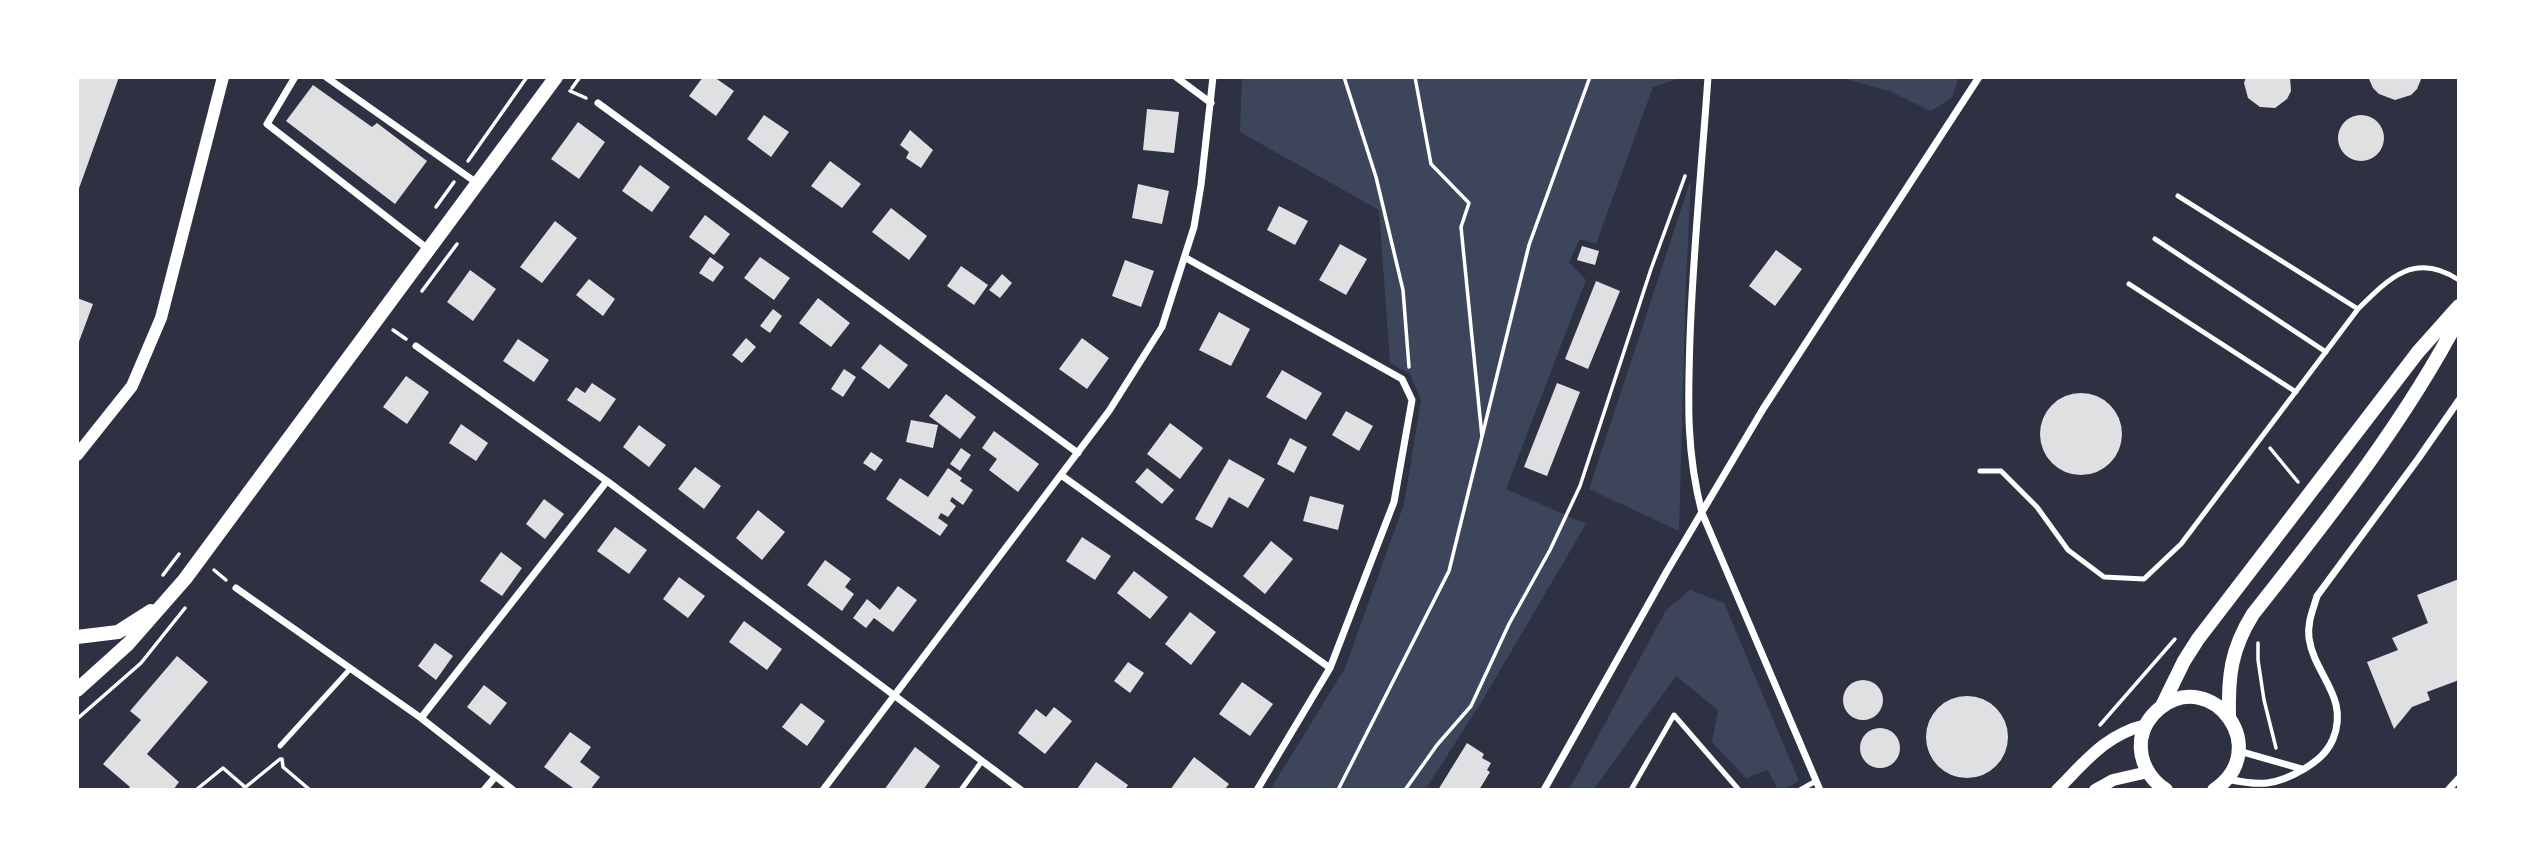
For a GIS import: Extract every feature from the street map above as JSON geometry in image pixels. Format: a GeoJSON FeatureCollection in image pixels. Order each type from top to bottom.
{"type":"FeatureCollection","features":[{"type":"Feature","properties":{"kind":"main road"},"geometry":{"type":"LineString","coordinates":[[77,690],[128,644],[185,579],[556,77]]}},
{"type":"Feature","properties":{"kind":"main road"},"geometry":{"type":"LineString","coordinates":[[2162,789],[2148,772],[2141,749],[2146,725],[2162,706],[2197,639],[2418,352],[2459,306]]}},
{"type":"Feature","properties":{"kind":"main road"},"geometry":{"type":"LineString","coordinates":[[2220,786],[2235,766],[2239,751],[2237,733],[2229,716],[2228,684],[2240,634],[2366,467],[2437,360],[2459,318]]}},
{"type":"Feature","properties":{"kind":"main road"},"geometry":{"type":"LineString","coordinates":[[77,637],[118,632],[166,600]]}},
{"type":"Feature","properties":{"kind":"main road"},"geometry":{"type":"LineString","coordinates":[[2162,706],[2179,699],[2197,698],[2215,705],[2229,716]]}},
{"type":"Feature","properties":{"kind":"street"},"geometry":{"type":"LineString","coordinates":[[77,455],[132,386],[161,318],[223,77]]}},
{"type":"Feature","properties":{"kind":"street"},"geometry":{"type":"LineString","coordinates":[[295,77],[267,124],[429,249]]}},
{"type":"Feature","properties":{"kind":"street"},"geometry":{"type":"LineString","coordinates":[[326,77],[478,183]]}},
{"type":"Feature","properties":{"kind":"street"},"geometry":{"type":"LineString","coordinates":[[1176,77],[1211,103]]}},
{"type":"Feature","properties":{"kind":"street"},"geometry":{"type":"LineString","coordinates":[[823,790],[893,695],[977,590],[1109,411],[1163,327],[1186,258],[1201,185],[1213,77]]}},
{"type":"Feature","properties":{"kind":"street"},"geometry":{"type":"LineString","coordinates":[[1708,77],[1691,302],[1688,430],[1692,475],[1702,513],[1820,790]]}},
{"type":"Feature","properties":{"kind":"street"},"geometry":{"type":"LineString","coordinates":[[1544,790],[1770,398],[1979,77]]}},
{"type":"Feature","properties":{"kind":"street"},"geometry":{"type":"LineString","coordinates":[[598,103],[1078,453]]}},
{"type":"Feature","properties":{"kind":"street"},"geometry":{"type":"LineString","coordinates":[[1186,258],[1402,379],[1412,400],[1394,502],[1330,668],[1257,790]]}},
{"type":"Feature","properties":{"kind":"street"},"geometry":{"type":"LineString","coordinates":[[416,346],[607,481],[1021,790]]}},
{"type":"Feature","properties":{"kind":"street"},"geometry":{"type":"LineString","coordinates":[[2220,786],[2266,784],[2285,780],[2317,762],[2325,753],[2337,731],[2339,718],[2335,696],[2309,639],[2309,619],[2318,596],[2459,400]]}},
{"type":"Feature","properties":{"kind":"street"},"geometry":{"type":"LineString","coordinates":[[1061,475],[1330,668]]}},
{"type":"Feature","properties":{"kind":"street"},"geometry":{"type":"LineString","coordinates":[[421,718],[607,481]]}},
{"type":"Feature","properties":{"kind":"street"},"geometry":{"type":"LineString","coordinates":[[236,588],[421,718],[513,790]]}},
{"type":"Feature","properties":{"kind":"street"},"geometry":{"type":"LineString","coordinates":[[2057,790],[2095,751],[2115,735],[2146,725]]}},
{"type":"Feature","properties":{"kind":"street"},"geometry":{"type":"LineString","coordinates":[[2239,751],[2303,769]]}},
{"type":"Feature","properties":{"kind":"street"},"geometry":{"type":"LineString","coordinates":[[2095,790],[2113,779],[2148,772]]}},
{"type":"Feature","properties":{"kind":"street"},"geometry":{"type":"LineString","coordinates":[[484,790],[495,777]]}},
{"type":"Feature","properties":{"kind":"street"},"geometry":{"type":"LineString","coordinates":[[2448,790],[2459,778]]}},
{"type":"Feature","properties":{"kind":"lane"},"geometry":{"type":"LineString","coordinates":[[2178,196],[2358,309]]}},
{"type":"Feature","properties":{"kind":"lane"},"geometry":{"type":"LineString","coordinates":[[2155,239],[2326,352]]}},
{"type":"Feature","properties":{"kind":"lane"},"geometry":{"type":"LineString","coordinates":[[1980,471],[2001,471],[2037,507],[2068,550],[2104,578],[2144,579],[2181,544],[2358,309],[2384,283],[2405,270],[2426,266],[2448,272],[2459,280]]}},
{"type":"Feature","properties":{"kind":"lane"},"geometry":{"type":"LineString","coordinates":[[2129,284],[2296,392]]}},
{"type":"Feature","properties":{"kind":"lane"},"geometry":{"type":"LineString","coordinates":[[279,746],[350,669]]}},
{"type":"Feature","properties":{"kind":"lane"},"geometry":{"type":"LineString","coordinates":[[1631,790],[1674,715],[1739,790]]}},
{"type":"Feature","properties":{"kind":"lane"},"geometry":{"type":"LineString","coordinates":[[961,790],[982,761]]}},
{"type":"Feature","properties":{"kind":"lane"},"geometry":{"type":"LineString","coordinates":[[1800,790],[1816,781]]}},
{"type":"Feature","properties":{"kind":"path"},"geometry":{"type":"LineString","coordinates":[[413,237],[527,77]]}},
{"type":"Feature","properties":{"kind":"path"},"geometry":{"type":"LineString","coordinates":[[1344,77],[1376,177],[1403,290],[1412,400]]}},
{"type":"Feature","properties":{"kind":"path"},"geometry":{"type":"LineString","coordinates":[[1415,77],[1432,164],[1469,203],[1461,227],[1482,440]]}},
{"type":"Feature","properties":{"kind":"path"},"geometry":{"type":"LineString","coordinates":[[1338,790],[1449,571],[1529,245],[1590,77]]}},
{"type":"Feature","properties":{"kind":"path"},"geometry":{"type":"LineString","coordinates":[[1405,790],[1437,745],[1471,706],[1509,624],[1580,486],[1651,269],[1690,164]]}},
{"type":"Feature","properties":{"kind":"path"},"geometry":{"type":"LineString","coordinates":[[2262,438],[2299,484]]}},
{"type":"Feature","properties":{"kind":"path"},"geometry":{"type":"LineString","coordinates":[[159,580],[183,549]]}},
{"type":"Feature","properties":{"kind":"path"},"geometry":{"type":"LineString","coordinates":[[195,790],[223,768],[243,788],[281,757],[283,767],[310,790]]}},
{"type":"Feature","properties":{"kind":"shaded area"},"geometry":{"type":"Polygon","coordinates":[[[1242,77],[1684,77],[1653,87],[1596,244],[1580,239],[1569,262],[1586,280],[1506,489],[1586,524],[1482,701],[1425,790],[1270,790],[1345,668],[1404,504],[1421,400],[1410,374],[1390,363],[1379,210],[1240,132],[1242,77]]]}},
{"type":"Feature","properties":{"kind":"shaded area"},"geometry":{"type":"Polygon","coordinates":[[[1838,77],[1959,77],[1952,98],[1931,111],[1889,91],[1838,77]]]}},
{"type":"Feature","properties":{"kind":"shaded area"},"geometry":{"type":"Polygon","coordinates":[[[1691,179],[1686,281],[1679,531],[1589,489],[1691,179]]]}},
{"type":"Feature","properties":{"kind":"shaded area"},"geometry":{"type":"Polygon","coordinates":[[[1690,590],[1724,603],[1799,781],[1778,790],[1768,770],[1746,778],[1712,742],[1718,710],[1676,676],[1593,790],[1569,790],[1666,610],[1690,590]]]}},
{"type":"Feature","properties":{"kind":"building"},"geometry":{"type":"Polygon","coordinates":[[[77,77],[119,77],[77,194],[77,77]]]}},
{"type":"Feature","properties":{"kind":"building"},"geometry":{"type":"Polygon","coordinates":[[[703,77],[714,77],[734,91],[716,116],[689,96],[703,77]]]}},
{"type":"Feature","properties":{"kind":"building"},"geometry":{"type":"Polygon","coordinates":[[[2246,77],[2290,77],[2291,91],[2287,99],[2275,108],[2260,107],[2248,98],[2244,83],[2246,77]]]}},
{"type":"Feature","properties":{"kind":"building"},"geometry":{"type":"Polygon","coordinates":[[[2368,77],[2422,77],[2411,95],[2395,100],[2379,94],[2368,77]]]}},
{"type":"Feature","properties":{"kind":"building"},"geometry":{"type":"Polygon","coordinates":[[[313,85],[372,127],[377,123],[427,161],[395,204],[286,121],[313,85]]]}},
{"type":"Feature","properties":{"kind":"building"},"geometry":{"type":"Polygon","coordinates":[[[1147,109],[1179,112],[1174,153],[1143,150],[1147,109]]]}},
{"type":"Feature","properties":{"kind":"building"},"geometry":{"type":"Polygon","coordinates":[[[764,115],[789,132],[771,157],[747,139],[764,115]]]}},
{"type":"Feature","properties":{"kind":"building"},"geometry":{"type":"Polygon","coordinates":[[[2361,115],[2378,121],[2384,138],[2378,155],[2361,161],[2344,155],[2338,138],[2344,121],[2361,115]]]}},
{"type":"Feature","properties":{"kind":"building"},"geometry":{"type":"Polygon","coordinates":[[[578,122],[605,142],[579,179],[551,159],[578,122]]]}},
{"type":"Feature","properties":{"kind":"building"},"geometry":{"type":"Polygon","coordinates":[[[910,130],[933,150],[921,168],[906,158],[909,152],[900,145],[910,130]]]}},
{"type":"Feature","properties":{"kind":"building"},"geometry":{"type":"Polygon","coordinates":[[[830,161],[861,184],[842,208],[811,186],[830,161]]]}},
{"type":"Feature","properties":{"kind":"building"},"geometry":{"type":"Polygon","coordinates":[[[640,165],[670,187],[652,212],[622,191],[640,165]]]}},
{"type":"Feature","properties":{"kind":"building"},"geometry":{"type":"Polygon","coordinates":[[[1138,184],[1169,191],[1162,224],[1132,218],[1138,184]]]}},
{"type":"Feature","properties":{"kind":"building"},"geometry":{"type":"Polygon","coordinates":[[[1279,206],[1308,221],[1295,245],[1267,230],[1279,206]]]}},
{"type":"Feature","properties":{"kind":"building"},"geometry":{"type":"Polygon","coordinates":[[[891,208],[927,236],[909,260],[872,232],[891,208]]]}},
{"type":"Feature","properties":{"kind":"building"},"geometry":{"type":"Polygon","coordinates":[[[705,215],[730,234],[714,255],[689,237],[705,215]]]}},
{"type":"Feature","properties":{"kind":"building"},"geometry":{"type":"Polygon","coordinates":[[[555,221],[577,238],[542,283],[520,267],[555,221]]]}},
{"type":"Feature","properties":{"kind":"building"},"geometry":{"type":"Polygon","coordinates":[[[1340,244],[1367,259],[1346,295],[1319,280],[1340,244]]]}},
{"type":"Feature","properties":{"kind":"building"},"geometry":{"type":"Polygon","coordinates":[[[1582,246],[1599,251],[1595,265],[1577,260],[1582,246]]]}},
{"type":"Feature","properties":{"kind":"building"},"geometry":{"type":"Polygon","coordinates":[[[1776,250],[1802,269],[1775,306],[1749,286],[1776,250]]]}},
{"type":"Feature","properties":{"kind":"building"},"geometry":{"type":"Polygon","coordinates":[[[710,257],[724,267],[713,282],[699,273],[710,257]]]}},
{"type":"Feature","properties":{"kind":"building"},"geometry":{"type":"Polygon","coordinates":[[[760,257],[790,278],[774,300],[744,278],[760,257]]]}},
{"type":"Feature","properties":{"kind":"building"},"geometry":{"type":"Polygon","coordinates":[[[1125,260],[1154,271],[1141,307],[1112,296],[1125,260]]]}},
{"type":"Feature","properties":{"kind":"building"},"geometry":{"type":"Polygon","coordinates":[[[961,266],[988,285],[974,305],[947,286],[961,266]]]}},
{"type":"Feature","properties":{"kind":"building"},"geometry":{"type":"Polygon","coordinates":[[[470,270],[496,289],[473,321],[447,302],[470,270]]]}},
{"type":"Feature","properties":{"kind":"building"},"geometry":{"type":"Polygon","coordinates":[[[1002,274],[1012,283],[1000,298],[989,290],[1002,274]]]}},
{"type":"Feature","properties":{"kind":"building"},"geometry":{"type":"Polygon","coordinates":[[[589,279],[615,299],[603,316],[576,295],[589,279]]]}},
{"type":"Feature","properties":{"kind":"building"},"geometry":{"type":"Polygon","coordinates":[[[1596,281],[1620,291],[1588,369],[1565,359],[1596,281]]]}},
{"type":"Feature","properties":{"kind":"building"},"geometry":{"type":"Polygon","coordinates":[[[77,298],[93,304],[77,347],[77,298]]]}},
{"type":"Feature","properties":{"kind":"building"},"geometry":{"type":"Polygon","coordinates":[[[818,298],[850,323],[831,347],[799,323],[818,298]]]}},
{"type":"Feature","properties":{"kind":"building"},"geometry":{"type":"Polygon","coordinates":[[[773,309],[782,316],[770,333],[760,326],[773,309]]]}},
{"type":"Feature","properties":{"kind":"building"},"geometry":{"type":"Polygon","coordinates":[[[1219,312],[1250,329],[1231,366],[1199,350],[1219,312]]]}},
{"type":"Feature","properties":{"kind":"building"},"geometry":{"type":"Polygon","coordinates":[[[746,338],[756,347],[742,363],[732,355],[746,338]]]}},
{"type":"Feature","properties":{"kind":"building"},"geometry":{"type":"Polygon","coordinates":[[[1082,338],[1109,358],[1087,389],[1059,369],[1082,338]]]}},
{"type":"Feature","properties":{"kind":"building"},"geometry":{"type":"Polygon","coordinates":[[[518,339],[549,360],[534,382],[503,361],[518,339]]]}},
{"type":"Feature","properties":{"kind":"building"},"geometry":{"type":"Polygon","coordinates":[[[880,344],[908,365],[889,389],[861,368],[880,344]]]}},
{"type":"Feature","properties":{"kind":"building"},"geometry":{"type":"Polygon","coordinates":[[[844,369],[856,377],[843,397],[831,389],[844,369]]]}},
{"type":"Feature","properties":{"kind":"building"},"geometry":{"type":"Polygon","coordinates":[[[1282,370],[1322,393],[1306,420],[1266,397],[1282,370]]]}},
{"type":"Feature","properties":{"kind":"building"},"geometry":{"type":"Polygon","coordinates":[[[406,376],[429,392],[407,424],[383,407],[406,376]]]}},
{"type":"Feature","properties":{"kind":"building"},"geometry":{"type":"Polygon","coordinates":[[[592,383],[616,399],[600,422],[567,400],[576,387],[585,393],[592,383]]]}},
{"type":"Feature","properties":{"kind":"building"},"geometry":{"type":"Polygon","coordinates":[[[1557,383],[1580,392],[1547,476],[1524,467],[1557,383]]]}},
{"type":"Feature","properties":{"kind":"building"},"geometry":{"type":"Polygon","coordinates":[[[2081,393],[2097,396],[2110,405],[2119,418],[2122,434],[2119,450],[2110,463],[2097,472],[2081,475],[2065,472],[2052,463],[2043,450],[2040,434],[2043,418],[2052,405],[2065,396],[2081,393]]]}},
{"type":"Feature","properties":{"kind":"building"},"geometry":{"type":"Polygon","coordinates":[[[946,394],[976,417],[960,439],[929,416],[946,394]]]}},
{"type":"Feature","properties":{"kind":"building"},"geometry":{"type":"Polygon","coordinates":[[[1346,411],[1373,426],[1359,451],[1332,435],[1346,411]]]}},
{"type":"Feature","properties":{"kind":"building"},"geometry":{"type":"Polygon","coordinates":[[[911,420],[938,425],[933,448],[906,442],[911,420]]]}},
{"type":"Feature","properties":{"kind":"building"},"geometry":{"type":"Polygon","coordinates":[[[1170,423],[1203,448],[1180,479],[1147,454],[1170,423]]]}},
{"type":"Feature","properties":{"kind":"building"},"geometry":{"type":"Polygon","coordinates":[[[461,424],[488,443],[476,461],[449,443],[461,424]]]}},
{"type":"Feature","properties":{"kind":"building"},"geometry":{"type":"Polygon","coordinates":[[[639,425],[666,445],[649,467],[623,447],[639,425]]]}},
{"type":"Feature","properties":{"kind":"building"},"geometry":{"type":"Polygon","coordinates":[[[994,431],[1039,464],[1018,492],[989,470],[997,459],[982,448],[994,431]]]}},
{"type":"Feature","properties":{"kind":"building"},"geometry":{"type":"Polygon","coordinates":[[[1290,438],[1307,447],[1294,473],[1277,464],[1290,438]]]}},
{"type":"Feature","properties":{"kind":"building"},"geometry":{"type":"Polygon","coordinates":[[[961,448],[971,455],[960,471],[950,464],[961,448]]]}},
{"type":"Feature","properties":{"kind":"building"},"geometry":{"type":"Polygon","coordinates":[[[871,452],[883,460],[875,471],[863,463],[871,452]]]}},
{"type":"Feature","properties":{"kind":"building"},"geometry":{"type":"Polygon","coordinates":[[[1229,459],[1265,479],[1248,508],[1229,497],[1212,528],[1195,519],[1229,459]]]}},
{"type":"Feature","properties":{"kind":"building"},"geometry":{"type":"Polygon","coordinates":[[[695,467],[721,486],[704,509],[678,489],[695,467]]]}},
{"type":"Feature","properties":{"kind":"building"},"geometry":{"type":"Polygon","coordinates":[[[948,468],[973,490],[963,505],[952,497],[950,501],[956,506],[948,517],[941,513],[938,518],[948,525],[940,536],[886,499],[900,478],[928,497],[948,468]]]}},
{"type":"Feature","properties":{"kind":"building"},"geometry":{"type":"Polygon","coordinates":[[[1147,468],[1174,490],[1162,504],[1135,482],[1147,468]]]}},
{"type":"Feature","properties":{"kind":"building"},"geometry":{"type":"Polygon","coordinates":[[[1310,496],[1344,505],[1338,530],[1303,521],[1310,496]]]}},
{"type":"Feature","properties":{"kind":"building"},"geometry":{"type":"Polygon","coordinates":[[[544,499],[564,514],[545,539],[526,524],[544,499]]]}},
{"type":"Feature","properties":{"kind":"building"},"geometry":{"type":"Polygon","coordinates":[[[758,510],[785,532],[762,560],[736,538],[758,510]]]}},
{"type":"Feature","properties":{"kind":"building"},"geometry":{"type":"Polygon","coordinates":[[[615,527],[647,550],[629,574],[597,551],[615,527]]]}},
{"type":"Feature","properties":{"kind":"building"},"geometry":{"type":"Polygon","coordinates":[[[1082,537],[1111,556],[1095,580],[1066,561],[1082,537]]]}},
{"type":"Feature","properties":{"kind":"building"},"geometry":{"type":"Polygon","coordinates":[[[1271,541],[1293,559],[1265,594],[1243,576],[1271,541]]]}},
{"type":"Feature","properties":{"kind":"building"},"geometry":{"type":"Polygon","coordinates":[[[501,552],[522,568],[502,596],[480,581],[501,552]]]}},
{"type":"Feature","properties":{"kind":"building"},"geometry":{"type":"Polygon","coordinates":[[[825,560],[851,579],[845,587],[854,594],[842,611],[807,585],[825,560]]]}},
{"type":"Feature","properties":{"kind":"building"},"geometry":{"type":"Polygon","coordinates":[[[1134,571],[1168,597],[1150,619],[1117,593],[1134,571]]]}},
{"type":"Feature","properties":{"kind":"building"},"geometry":{"type":"Polygon","coordinates":[[[679,577],[705,596],[688,618],[663,599],[679,577]]]}},
{"type":"Feature","properties":{"kind":"building"},"geometry":{"type":"Polygon","coordinates":[[[2459,579],[2459,680],[2427,692],[2430,700],[2412,707],[2394,729],[2367,662],[2398,650],[2392,638],[2428,623],[2417,595],[2459,579]]]}},
{"type":"Feature","properties":{"kind":"building"},"geometry":{"type":"Polygon","coordinates":[[[898,586],[917,600],[893,632],[874,618],[866,628],[853,618],[867,599],[880,610],[898,586]]]}},
{"type":"Feature","properties":{"kind":"building"},"geometry":{"type":"Polygon","coordinates":[[[1190,612],[1216,632],[1191,665],[1165,644],[1190,612]]]}},
{"type":"Feature","properties":{"kind":"building"},"geometry":{"type":"Polygon","coordinates":[[[744,621],[782,649],[767,670],[729,642],[744,621]]]}},
{"type":"Feature","properties":{"kind":"building"},"geometry":{"type":"Polygon","coordinates":[[[435,643],[453,656],[436,680],[418,666],[435,643]]]}},
{"type":"Feature","properties":{"kind":"building"},"geometry":{"type":"Polygon","coordinates":[[[177,656],[208,682],[147,754],[179,782],[173,790],[127,790],[130,787],[103,764],[141,720],[130,711],[177,656]]]}},
{"type":"Feature","properties":{"kind":"building"},"geometry":{"type":"Polygon","coordinates":[[[1128,662],[1144,673],[1130,693],[1114,681],[1128,662]]]}},
{"type":"Feature","properties":{"kind":"building"},"geometry":{"type":"Polygon","coordinates":[[[1863,680],[1877,686],[1883,700],[1877,714],[1863,720],[1849,714],[1843,700],[1849,686],[1863,680]]]}},
{"type":"Feature","properties":{"kind":"building"},"geometry":{"type":"Polygon","coordinates":[[[1242,682],[1273,704],[1250,736],[1219,714],[1242,682]]]}},
{"type":"Feature","properties":{"kind":"building"},"geometry":{"type":"Polygon","coordinates":[[[484,685],[507,703],[490,725],[467,707],[484,685]]]}},
{"type":"Feature","properties":{"kind":"building"},"geometry":{"type":"Polygon","coordinates":[[[1967,696],[1983,699],[1996,708],[2005,721],[2008,737],[2005,753],[1996,766],[1983,775],[1967,778],[1951,775],[1938,766],[1929,753],[1926,737],[1929,721],[1938,708],[1951,699],[1967,696]]]}},
{"type":"Feature","properties":{"kind":"building"},"geometry":{"type":"Polygon","coordinates":[[[801,703],[825,721],[807,746],[782,727],[801,703]]]}},
{"type":"Feature","properties":{"kind":"building"},"geometry":{"type":"Polygon","coordinates":[[[1054,707],[1072,721],[1045,754],[1018,733],[1036,709],[1046,717],[1054,707]]]}},
{"type":"Feature","properties":{"kind":"building"},"geometry":{"type":"Polygon","coordinates":[[[1880,728],[1894,734],[1900,748],[1894,762],[1880,768],[1866,762],[1860,748],[1866,734],[1880,728]]]}},
{"type":"Feature","properties":{"kind":"building"},"geometry":{"type":"Polygon","coordinates":[[[570,732],[591,747],[580,762],[600,777],[590,790],[576,790],[544,767],[570,732]]]}},
{"type":"Feature","properties":{"kind":"building"},"geometry":{"type":"Polygon","coordinates":[[[1467,743],[1484,754],[1482,758],[1491,763],[1487,770],[1490,772],[1479,790],[1438,790],[1467,743]]]}},
{"type":"Feature","properties":{"kind":"building"},"geometry":{"type":"Polygon","coordinates":[[[915,747],[940,766],[923,790],[884,790],[915,747]]]}},
{"type":"Feature","properties":{"kind":"building"},"geometry":{"type":"Polygon","coordinates":[[[1194,757],[1229,784],[1224,790],[1170,790],[1194,757]]]}},
{"type":"Feature","properties":{"kind":"building"},"geometry":{"type":"Polygon","coordinates":[[[1096,762],[1128,785],[1125,790],[1077,789],[1096,762]]]}}]}
